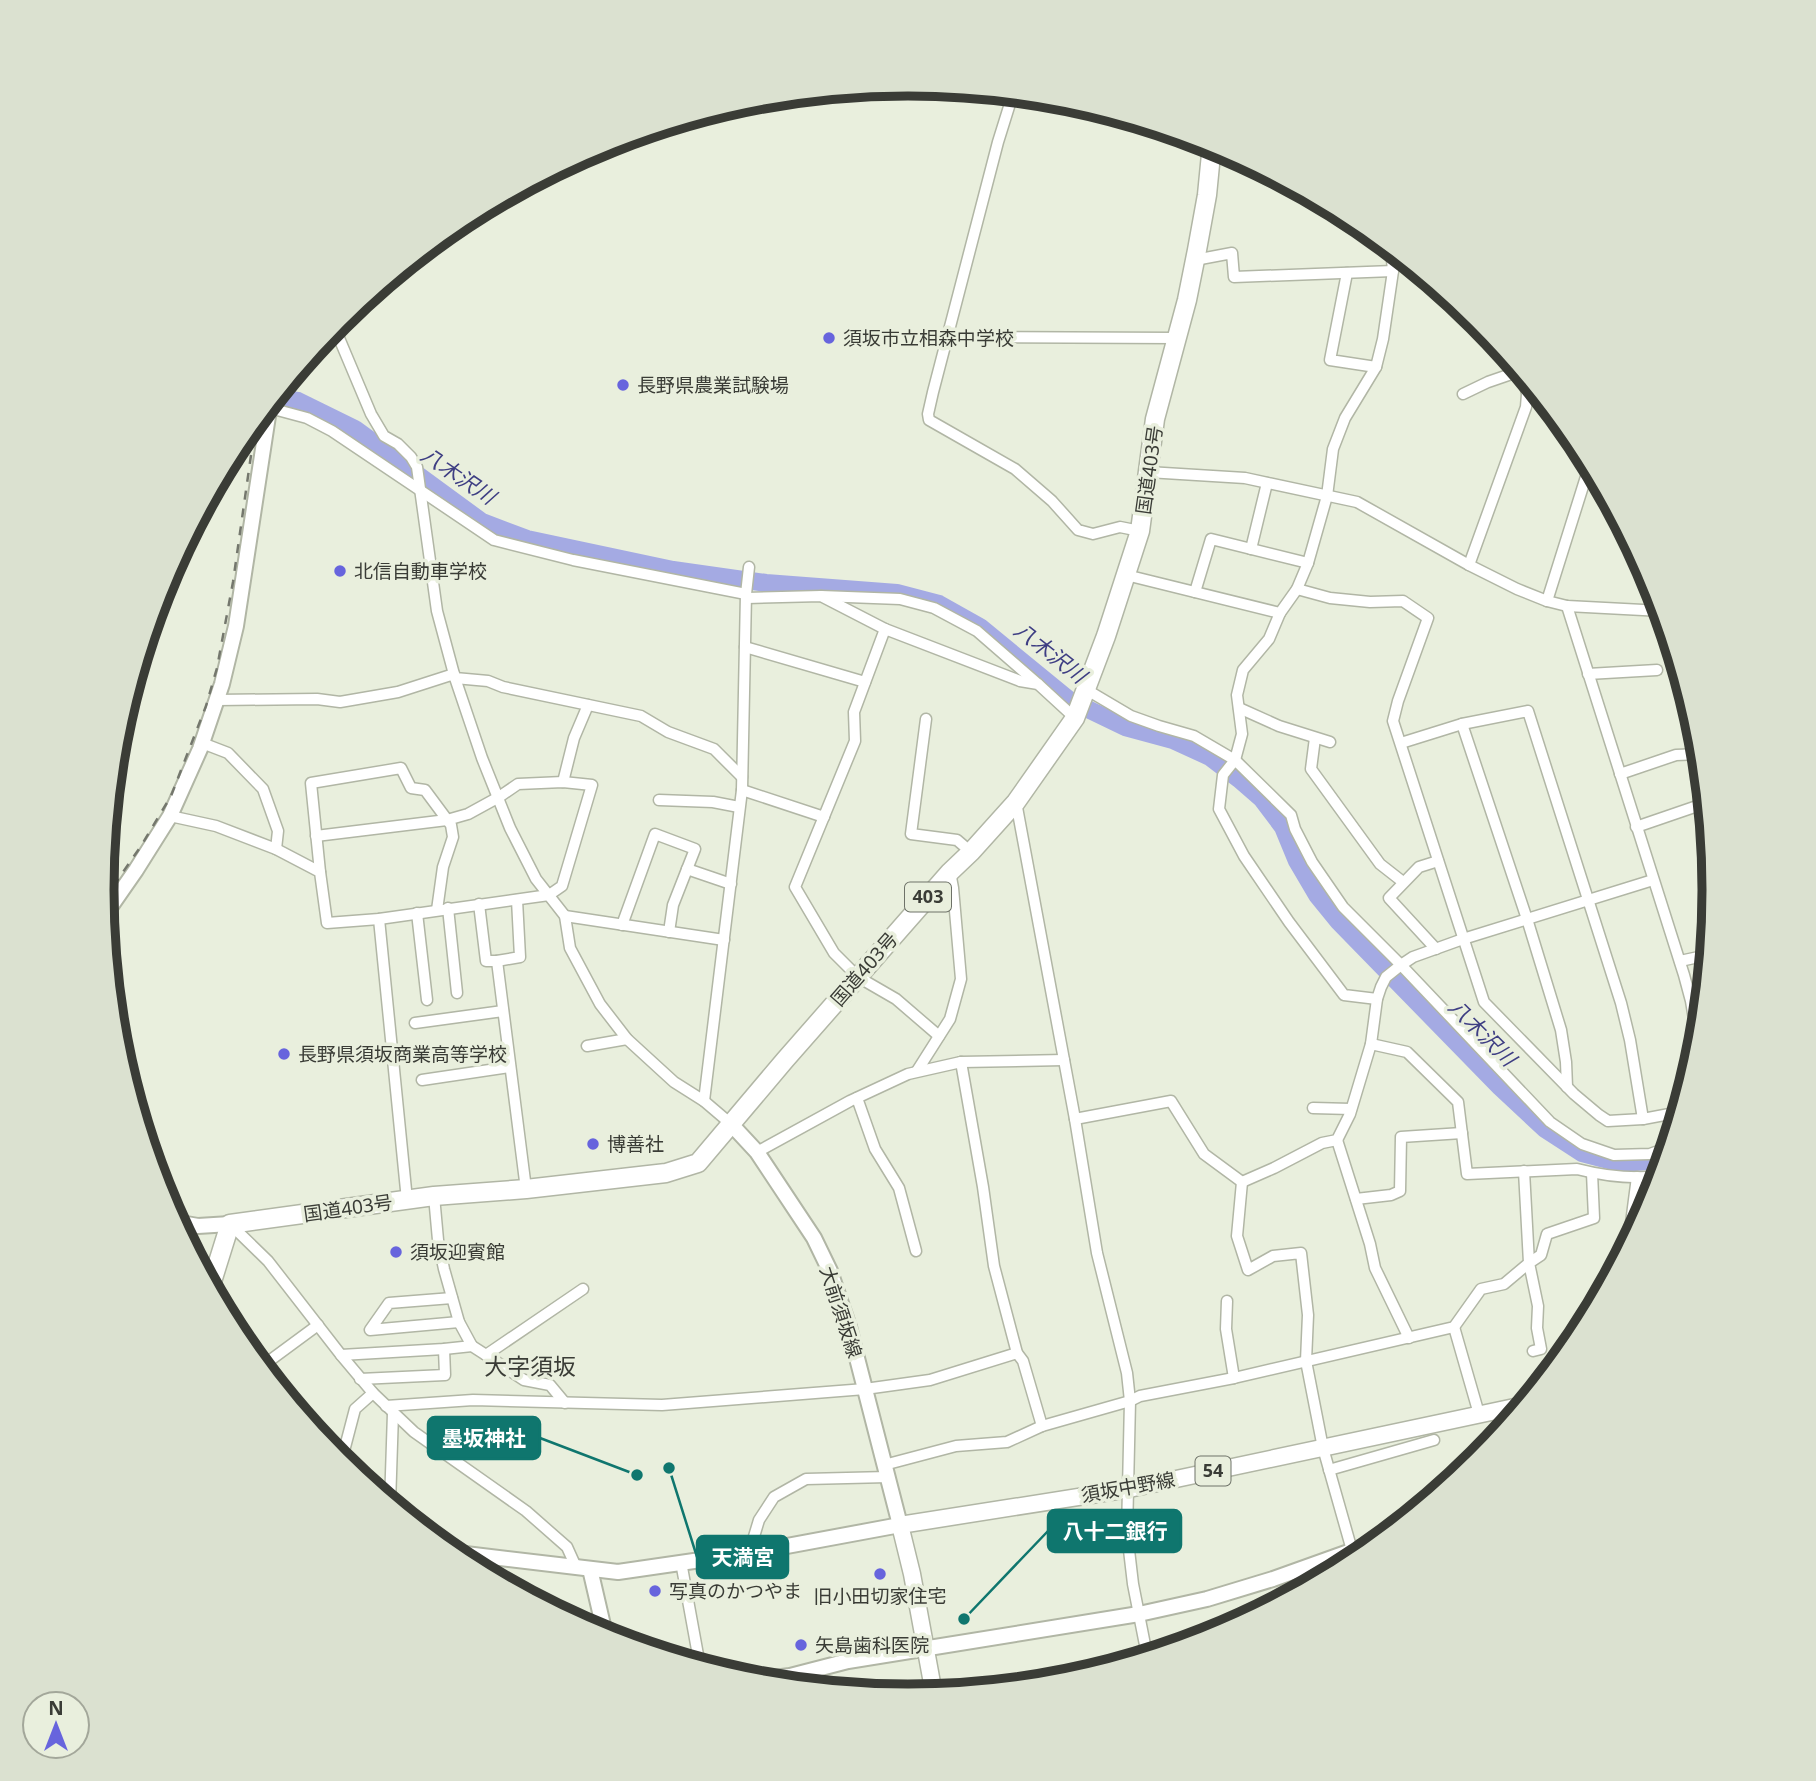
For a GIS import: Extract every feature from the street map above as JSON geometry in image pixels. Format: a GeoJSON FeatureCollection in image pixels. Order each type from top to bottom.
{"type":"FeatureCollection","features":[{"type":"Feature","properties":{"kind":"highway","name":"国道403号"},"geometry":{"type":"LineString","coordinates":[[230,1224],[434,1196],[526,1189],[666,1173],[698,1163],[950,872],[1016,802],[1076,718],[1140,531],[1155,419],[1195,260],[1211,157]]}},
{"type":"Feature","properties":{"kind":"highway"},"geometry":{"type":"LineString","coordinates":[[214,1276],[230,1224]]}},
{"type":"Feature","properties":{"kind":"main road","name":"須坂中野線"},"geometry":{"type":"LineString","coordinates":[[900,1525],[1129,1489],[1510,1408]]}},
{"type":"Feature","properties":{"kind":"main road"},"geometry":{"type":"LineString","coordinates":[[900,1525],[932,1684]]}},
{"type":"Feature","properties":{"kind":"street"},"geometry":{"type":"LineString","coordinates":[[1010,103],[937,378],[928,414],[929,420],[1015,470],[1052,501],[1078,530],[1093,534],[1120,527],[1140,531]]}},
{"type":"Feature","properties":{"kind":"street"},"geometry":{"type":"LineString","coordinates":[[1195,260],[1232,253],[1234,277],[1394,271]]}},
{"type":"Feature","properties":{"kind":"street"},"geometry":{"type":"LineString","coordinates":[[1377,999],[1343,995],[1244,856],[1219,808],[1223,775],[1235,760],[1242,734],[1237,695],[1243,670],[1269,639],[1308,563],[1327,496],[1334,449],[1345,418],[1376,367],[1394,271],[1393,261]]}},
{"type":"Feature","properties":{"kind":"street"},"geometry":{"type":"LineString","coordinates":[[1347,272],[1331,360],[1376,367]]}},
{"type":"Feature","properties":{"kind":"street"},"geometry":{"type":"LineString","coordinates":[[340,336],[371,414],[384,436],[398,443],[417,467],[438,611],[454,676],[510,828],[536,879],[565,916],[570,948],[600,1004],[627,1040],[674,1082],[704,1101],[731,1124]]}},
{"type":"Feature","properties":{"kind":"street"},"geometry":{"type":"LineString","coordinates":[[992,337],[1176,338]]}},
{"type":"Feature","properties":{"kind":"street"},"geometry":{"type":"LineString","coordinates":[[1463,394],[1488,382],[1512,376]]}},
{"type":"Feature","properties":{"kind":"street"},"geometry":{"type":"LineString","coordinates":[[1469,565],[1526,407],[1527,394]]}},
{"type":"Feature","properties":{"kind":"street"},"geometry":{"type":"LineString","coordinates":[[277,409],[307,418],[332,431],[494,540],[573,560],[746,596],[900,598],[934,608],[977,631],[1076,718]]}},
{"type":"Feature","properties":{"kind":"street"},"geometry":{"type":"LineString","coordinates":[[114,901],[170,816],[202,743],[217,700],[236,626],[266,423]]}},
{"type":"Feature","properties":{"kind":"street"},"geometry":{"type":"LineString","coordinates":[[1147,472],[1245,478],[1357,502],[1469,565],[1547,601],[1567,606],[1651,610]]}},
{"type":"Feature","properties":{"kind":"street"},"geometry":{"type":"LineString","coordinates":[[1547,601],[1586,477]]}},
{"type":"Feature","properties":{"kind":"street"},"geometry":{"type":"LineString","coordinates":[[1251,549],[1266,483]]}},
{"type":"Feature","properties":{"kind":"street"},"geometry":{"type":"LineString","coordinates":[[1195,592],[1211,539],[1308,563]]}},
{"type":"Feature","properties":{"kind":"street"},"geometry":{"type":"LineString","coordinates":[[704,1101],[742,790],[749,567]]}},
{"type":"Feature","properties":{"kind":"street"},"geometry":{"type":"LineString","coordinates":[[1126,575],[1280,613]]}},
{"type":"Feature","properties":{"kind":"street"},"geometry":{"type":"LineString","coordinates":[[1297,589],[1331,598],[1370,602],[1403,601],[1428,618],[1393,721],[1484,1002],[1567,1087],[1608,1121],[1670,1114]]}},
{"type":"Feature","properties":{"kind":"street"},"geometry":{"type":"LineString","coordinates":[[821,596],[885,629],[1020,681],[1038,684]]}},
{"type":"Feature","properties":{"kind":"street"},"geometry":{"type":"LineString","coordinates":[[1567,606],[1680,961],[1692,1010]]}},
{"type":"Feature","properties":{"kind":"street"},"geometry":{"type":"LineString","coordinates":[[885,629],[854,712],[855,741],[795,887],[834,953],[858,977],[897,999],[940,1036]]}},
{"type":"Feature","properties":{"kind":"street"},"geometry":{"type":"LineString","coordinates":[[746,647],[865,682]]}},
{"type":"Feature","properties":{"kind":"street"},"geometry":{"type":"LineString","coordinates":[[1588,674],[1657,670]]}},
{"type":"Feature","properties":{"kind":"street"},"geometry":{"type":"LineString","coordinates":[[217,700],[317,699],[340,702],[398,692],[454,676],[488,681],[503,687],[641,716],[668,732],[714,749],[742,777]]}},
{"type":"Feature","properties":{"kind":"street"},"geometry":{"type":"LineString","coordinates":[[1087,690],[1131,716],[1195,736],[1235,760],[1291,815],[1312,862],[1343,907],[1550,1122],[1583,1144],[1614,1155],[1650,1154],[1658,1151]]}},
{"type":"Feature","properties":{"kind":"street"},"geometry":{"type":"LineString","coordinates":[[563,782],[574,738],[589,705]]}},
{"type":"Feature","properties":{"kind":"street"},"geometry":{"type":"LineString","coordinates":[[1239,708],[1279,726],[1330,741]]}},
{"type":"Feature","properties":{"kind":"street"},"geometry":{"type":"LineString","coordinates":[[1401,743],[1462,724],[1528,711],[1621,1003],[1643,1119]]}},
{"type":"Feature","properties":{"kind":"street"},"geometry":{"type":"LineString","coordinates":[[926,719],[911,835],[957,840],[971,852]]}},
{"type":"Feature","properties":{"kind":"street"},"geometry":{"type":"LineString","coordinates":[[1462,724],[1561,1030],[1567,1087]]}},
{"type":"Feature","properties":{"kind":"street"},"geometry":{"type":"LineString","coordinates":[[1315,738],[1311,769],[1380,864],[1403,881]]}},
{"type":"Feature","properties":{"kind":"street"},"geometry":{"type":"LineString","coordinates":[[202,743],[228,753],[263,789],[278,831],[276,849]]}},
{"type":"Feature","properties":{"kind":"street"},"geometry":{"type":"LineString","coordinates":[[1620,774],[1676,755],[1690,754]]}},
{"type":"Feature","properties":{"kind":"street"},"geometry":{"type":"LineString","coordinates":[[316,836],[447,820],[468,814],[519,784],[563,782],[592,785],[562,886],[549,895],[379,919],[327,923],[320,872],[316,836],[311,783],[401,768],[411,788],[425,790],[447,820],[451,825],[453,837],[443,867],[437,910]]}},
{"type":"Feature","properties":{"kind":"street"},"geometry":{"type":"LineString","coordinates":[[742,790],[824,817]]}},
{"type":"Feature","properties":{"kind":"street"},"geometry":{"type":"LineString","coordinates":[[659,800],[713,802],[739,807]]}},
{"type":"Feature","properties":{"kind":"street"},"geometry":{"type":"LineString","coordinates":[[1016,802],[1097,1253],[1127,1373],[1130,1401],[1127,1533],[1146,1648]]}},
{"type":"Feature","properties":{"kind":"street"},"geometry":{"type":"LineString","coordinates":[[1636,827],[1697,806]]}},
{"type":"Feature","properties":{"kind":"street"},"geometry":{"type":"LineString","coordinates":[[170,816],[216,826],[276,849],[320,872]]}},
{"type":"Feature","properties":{"kind":"street"},"geometry":{"type":"LineString","coordinates":[[622,925],[655,834],[695,849],[673,905],[669,932]]}},
{"type":"Feature","properties":{"kind":"street"},"geometry":{"type":"LineString","coordinates":[[1436,949],[1389,898],[1419,867],[1438,862]]}},
{"type":"Feature","properties":{"kind":"street"},"geometry":{"type":"LineString","coordinates":[[687,869],[731,884]]}},
{"type":"Feature","properties":{"kind":"street"},"geometry":{"type":"LineString","coordinates":[[918,1071],[950,1018],[961,979],[950,872]]}},
{"type":"Feature","properties":{"kind":"street"},"geometry":{"type":"LineString","coordinates":[[1409,1338],[1375,1268],[1337,1140],[1351,1109],[1371,1044],[1381,986],[1386,977],[1413,957],[1653,880]]}},
{"type":"Feature","properties":{"kind":"street"},"geometry":{"type":"LineString","coordinates":[[479,905],[486,961],[497,961],[520,957],[517,900]]}},
{"type":"Feature","properties":{"kind":"street"},"geometry":{"type":"LineString","coordinates":[[448,908],[457,993]]}},
{"type":"Feature","properties":{"kind":"street"},"geometry":{"type":"LineString","coordinates":[[416,913],[427,1000]]}},
{"type":"Feature","properties":{"kind":"street"},"geometry":{"type":"LineString","coordinates":[[565,916],[724,940]]}},
{"type":"Feature","properties":{"kind":"street"},"geometry":{"type":"LineString","coordinates":[[379,919],[407,1200]]}},
{"type":"Feature","properties":{"kind":"street"},"geometry":{"type":"LineString","coordinates":[[1680,961],[1699,957]]}},
{"type":"Feature","properties":{"kind":"street"},"geometry":{"type":"LineString","coordinates":[[497,961],[526,1189]]}},
{"type":"Feature","properties":{"kind":"street"},"geometry":{"type":"LineString","coordinates":[[415,1023],[503,1011]]}},
{"type":"Feature","properties":{"kind":"street"},"geometry":{"type":"LineString","coordinates":[[587,1046],[627,1040]]}},
{"type":"Feature","properties":{"kind":"street"},"geometry":{"type":"LineString","coordinates":[[1371,1044],[1406,1052],[1458,1102],[1467,1174],[1577,1169],[1592,1173],[1649,1176]]}},
{"type":"Feature","properties":{"kind":"street"},"geometry":{"type":"LineString","coordinates":[[757,1152],[857,1098],[918,1071],[961,1062],[1064,1060]]}},
{"type":"Feature","properties":{"kind":"street"},"geometry":{"type":"LineString","coordinates":[[961,1062],[994,1266],[1017,1353],[1023,1361],[1042,1426]]}},
{"type":"Feature","properties":{"kind":"street"},"geometry":{"type":"LineString","coordinates":[[422,1080],[510,1067]]}},
{"type":"Feature","properties":{"kind":"street"},"geometry":{"type":"LineString","coordinates":[[857,1098],[875,1149],[899,1188],[916,1251]]}},
{"type":"Feature","properties":{"kind":"street"},"geometry":{"type":"LineString","coordinates":[[1075,1119],[1171,1101],[1204,1154],[1242,1182]]}},
{"type":"Feature","properties":{"kind":"street"},"geometry":{"type":"LineString","coordinates":[[1313,1108],[1351,1109]]}},
{"type":"Feature","properties":{"kind":"street","name":"大前須坂線"},"geometry":{"type":"LineString","coordinates":[[731,1124],[757,1152],[814,1238],[830,1271],[849,1327],[900,1525]]}},
{"type":"Feature","properties":{"kind":"street"},"geometry":{"type":"LineString","coordinates":[[1356,1199],[1391,1195],[1400,1191],[1401,1137],[1462,1133]]}},
{"type":"Feature","properties":{"kind":"street"},"geometry":{"type":"LineString","coordinates":[[1242,1182],[1322,1143],[1337,1140]]}},
{"type":"Feature","properties":{"kind":"street"},"geometry":{"type":"LineString","coordinates":[[1524,1171],[1530,1263],[1538,1306],[1537,1328],[1541,1349],[1533,1351]]}},
{"type":"Feature","properties":{"kind":"street"},"geometry":{"type":"LineString","coordinates":[[749,1553],[759,1520],[774,1497],[806,1479],[886,1471],[956,1446],[1007,1442],[1042,1426],[1140,1396],[1234,1378],[1454,1327],[1481,1289],[1504,1284],[1541,1255],[1547,1234],[1594,1218],[1592,1173]]}},
{"type":"Feature","properties":{"kind":"street"},"geometry":{"type":"LineString","coordinates":[[1632,1216],[1637,1177]]}},
{"type":"Feature","properties":{"kind":"street"},"geometry":{"type":"LineString","coordinates":[[1242,1182],[1237,1236],[1248,1269],[1273,1256],[1301,1253],[1308,1315],[1306,1361],[1323,1448],[1352,1549]]}},
{"type":"Feature","properties":{"kind":"street"},"geometry":{"type":"LineString","coordinates":[[434,1196],[444,1269],[459,1322],[472,1346],[524,1380],[550,1385],[565,1403]]}},
{"type":"Feature","properties":{"kind":"street"},"geometry":{"type":"LineString","coordinates":[[188,1225],[198,1227],[230,1224],[268,1262],[373,1393],[414,1432],[526,1511],[567,1548],[583,1568],[601,1623]]}},
{"type":"Feature","properties":{"kind":"street"},"geometry":{"type":"LineString","coordinates":[[486,1355],[583,1289]]}},
{"type":"Feature","properties":{"kind":"street"},"geometry":{"type":"LineString","coordinates":[[452,1298],[390,1303],[370,1330],[459,1322]]}},
{"type":"Feature","properties":{"kind":"street"},"geometry":{"type":"LineString","coordinates":[[1227,1301],[1226,1329],[1234,1378]]}},
{"type":"Feature","properties":{"kind":"street"},"geometry":{"type":"LineString","coordinates":[[269,1361],[318,1325]]}},
{"type":"Feature","properties":{"kind":"street"},"geometry":{"type":"LineString","coordinates":[[1454,1327],[1479,1414]]}},
{"type":"Feature","properties":{"kind":"street"},"geometry":{"type":"LineString","coordinates":[[341,1355],[472,1346]]}},
{"type":"Feature","properties":{"kind":"street"},"geometry":{"type":"LineString","coordinates":[[360,1379],[445,1375],[444,1349]]}},
{"type":"Feature","properties":{"kind":"street"},"geometry":{"type":"LineString","coordinates":[[390,1409],[473,1400],[662,1405],[865,1389],[929,1380],[1017,1353]]}},
{"type":"Feature","properties":{"kind":"street"},"geometry":{"type":"LineString","coordinates":[[344,1450],[355,1409],[373,1393]]}},
{"type":"Feature","properties":{"kind":"street"},"geometry":{"type":"LineString","coordinates":[[390,1409],[390,1493]]}},
{"type":"Feature","properties":{"kind":"street"},"geometry":{"type":"LineString","coordinates":[[1329,1470],[1434,1440]]}},
{"type":"Feature","properties":{"kind":"street"},"geometry":{"type":"LineString","coordinates":[[475,1556],[618,1572],[749,1553],[900,1525]]}},
{"type":"Feature","properties":{"kind":"street"},"geometry":{"type":"LineString","coordinates":[[681,1562],[698,1657]]}},
{"type":"Feature","properties":{"kind":"street"},"geometry":{"type":"LineString","coordinates":[[791,1676],[848,1661],[1139,1614],[1207,1599],[1332,1562]]}},
{"type":"Feature","properties":{"kind":"waterway","name":"八木沢川"},"geometry":{"type":"LineString","coordinates":[[284,399],[298,401],[355,429],[482,522],[527,539],[673,570],[766,583],[897,593],[939,604],[980,627],[1069,700],[1125,727],[1173,740],[1210,757],[1239,779],[1262,799],[1283,827],[1297,861],[1317,895],[1339,922],[1500,1087],[1545,1129],[1582,1153],[1620,1163],[1654,1161]]}},
{"type":"Feature","properties":{"kind":"railway"},"geometry":{"type":"LineString","coordinates":[[114,885],[171,796],[206,706],[217,668],[233,582],[253,442]]}},
{"type":"Feature","properties":{"kind":"place","name":"須坂市立相森中学校"},"geometry":{"type":"Point","coordinates":[829,338]}},
{"type":"Feature","properties":{"kind":"place","name":"長野県農業試験場"},"geometry":{"type":"Point","coordinates":[623,385]}},
{"type":"Feature","properties":{"kind":"place","name":"北信自動車学校"},"geometry":{"type":"Point","coordinates":[340,571]}},
{"type":"Feature","properties":{"kind":"place","name":"長野県須坂商業高等学校"},"geometry":{"type":"Point","coordinates":[284,1054]}},
{"type":"Feature","properties":{"kind":"place","name":"博善社"},"geometry":{"type":"Point","coordinates":[593,1144]}},
{"type":"Feature","properties":{"kind":"place","name":"須坂迎賓館"},"geometry":{"type":"Point","coordinates":[396,1252]}},
{"type":"Feature","properties":{"kind":"place","name":"天満宮"},"geometry":{"type":"Point","coordinates":[669,1468]}},
{"type":"Feature","properties":{"kind":"place","name":"墨坂神社"},"geometry":{"type":"Point","coordinates":[637,1475]}},
{"type":"Feature","properties":{"kind":"place","name":"旧小田切家住宅"},"geometry":{"type":"Point","coordinates":[880,1574]}},
{"type":"Feature","properties":{"kind":"place","name":"写真のかつやま"},"geometry":{"type":"Point","coordinates":[655,1591]}},
{"type":"Feature","properties":{"kind":"place","name":"八十二銀行"},"geometry":{"type":"Point","coordinates":[964,1619]}},
{"type":"Feature","properties":{"kind":"place","name":"矢島歯科医院"},"geometry":{"type":"Point","coordinates":[801,1645]}},
{"type":"Feature","properties":{"kind":"district","name":"大字須坂"},"geometry":{"type":"Point","coordinates":[530,1367]}}]}
